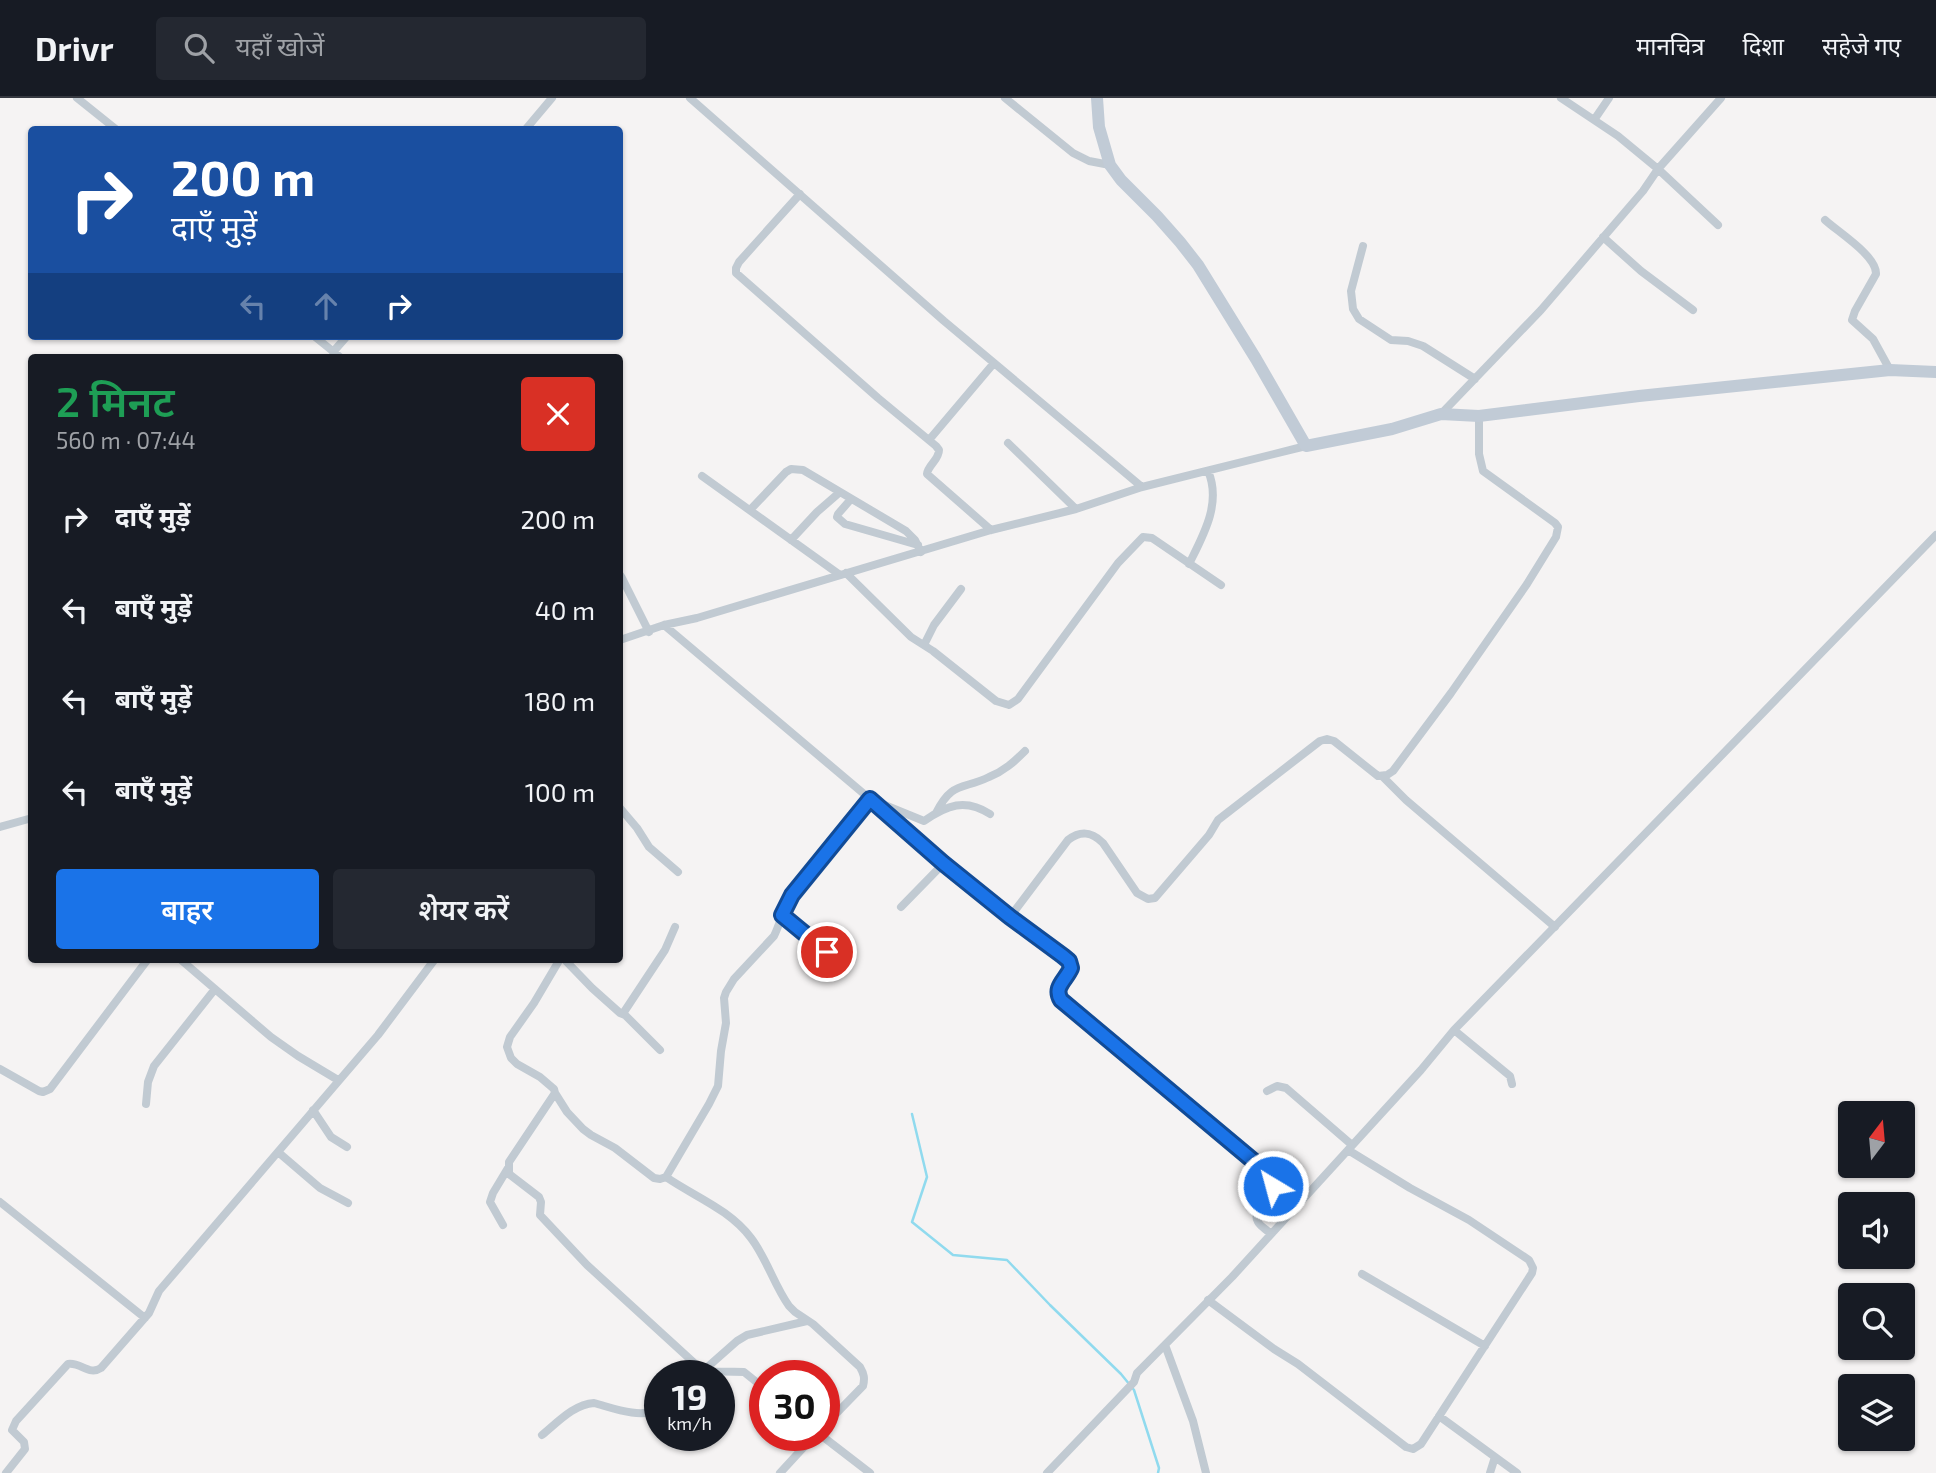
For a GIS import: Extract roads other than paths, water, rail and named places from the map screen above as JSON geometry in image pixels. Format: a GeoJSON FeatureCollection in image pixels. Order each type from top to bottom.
{"type":"FeatureCollection","features":[{"type":"Feature","properties":{"kind":"street"},"geometry":{"type":"LineString","coordinates":[[77,98],[112,126]]}},
{"type":"Feature","properties":{"kind":"street"},"geometry":{"type":"LineString","coordinates":[[528,126],[552,98]]}},
{"type":"Feature","properties":{"kind":"street"},"geometry":{"type":"LineString","coordinates":[[690,98],[994,363],[1142,487]]}},
{"type":"Feature","properties":{"kind":"street"},"geometry":{"type":"LineString","coordinates":[[1004,98],[1073,153],[1089,161],[1111,165]]}},
{"type":"Feature","properties":{"kind":"street"},"geometry":{"type":"LineString","coordinates":[[1097,98],[1099,127],[1111,165],[1121,180],[1172,233],[1198,265],[1306,446]]}},
{"type":"Feature","properties":{"kind":"street"},"geometry":{"type":"LineString","coordinates":[[1561,98],[1618,136],[1718,225]]}},
{"type":"Feature","properties":{"kind":"street"},"geometry":{"type":"LineString","coordinates":[[1594,120],[1609,98]]}},
{"type":"Feature","properties":{"kind":"street"},"geometry":{"type":"LineString","coordinates":[[1441,414],[1541,310],[1721,98]]}},
{"type":"Feature","properties":{"kind":"street"},"geometry":{"type":"LineString","coordinates":[[800,194],[739,262],[736,273],[939,450],[939,455],[927,474],[991,530]]}},
{"type":"Feature","properties":{"kind":"street"},"geometry":{"type":"LineString","coordinates":[[1825,220],[1868,256],[1876,267],[1876,274],[1852,320],[1873,339],[1891,370]]}},
{"type":"Feature","properties":{"kind":"street"},"geometry":{"type":"LineString","coordinates":[[1603,237],[1641,271],[1693,310]]}},
{"type":"Feature","properties":{"kind":"street"},"geometry":{"type":"LineString","coordinates":[[1363,246],[1351,291],[1353,309],[1359,319],[1391,340],[1408,341],[1423,346],[1475,379]]}},
{"type":"Feature","properties":{"kind":"street"},"geometry":{"type":"LineString","coordinates":[[319,340],[337,354]]}},
{"type":"Feature","properties":{"kind":"street"},"geometry":{"type":"LineString","coordinates":[[929,440],[994,363]]}},
{"type":"Feature","properties":{"kind":"street"},"geometry":{"type":"LineString","coordinates":[[623,639],[920,549],[1076,509],[1142,487],[1306,446],[1392,429],[1441,414],[1479,416],[1639,396],[1891,370],[1936,372]]}},
{"type":"Feature","properties":{"kind":"street"},"geometry":{"type":"LineString","coordinates":[[1382,776],[1392,771],[1451,693],[1527,584],[1558,531],[1555,523],[1483,471],[1479,454],[1479,416]]}},
{"type":"Feature","properties":{"kind":"street"},"geometry":{"type":"LineString","coordinates":[[1008,443],[1076,509]]}},
{"type":"Feature","properties":{"kind":"street"},"geometry":{"type":"LineString","coordinates":[[750,510],[786,472],[791,469],[803,470],[906,531],[920,549]]}},
{"type":"Feature","properties":{"kind":"street"},"geometry":{"type":"LineString","coordinates":[[1189,565],[1210,514],[1213,491],[1208,471]]}},
{"type":"Feature","properties":{"kind":"street"},"geometry":{"type":"LineString","coordinates":[[702,476],[843,574],[911,637],[996,701],[1009,705],[1018,699],[1097,590],[1143,537],[1152,538],[1221,585]]}},
{"type":"Feature","properties":{"kind":"street"},"geometry":{"type":"LineString","coordinates":[[791,540],[840,492]]}},
{"type":"Feature","properties":{"kind":"street"},"geometry":{"type":"LineString","coordinates":[[851,499],[838,514],[839,521],[920,549]]}},
{"type":"Feature","properties":{"kind":"street"},"geometry":{"type":"LineString","coordinates":[[1047,1473],[1127,1390],[1137,1373],[1233,1277],[1454,1030],[1936,535]]}},
{"type":"Feature","properties":{"kind":"street"},"geometry":{"type":"LineString","coordinates":[[623,580],[649,632]]}},
{"type":"Feature","properties":{"kind":"street"},"geometry":{"type":"LineString","coordinates":[[924,645],[934,625],[961,589]]}},
{"type":"Feature","properties":{"kind":"street"},"geometry":{"type":"LineString","coordinates":[[664,625],[943,863],[1069,961],[1071,968],[1058,989],[1061,1000],[1269,1174],[1273,1180],[1271,1194],[1256,1218],[1271,1234]]}},
{"type":"Feature","properties":{"kind":"street"},"geometry":{"type":"LineString","coordinates":[[1010,917],[1068,840],[1084,832],[1103,843],[1137,893],[1148,899],[1155,898],[1209,835],[1218,820],[1320,741],[1327,739],[1334,741],[1371,771],[1382,776],[1406,800],[1555,927]]}},
{"type":"Feature","properties":{"kind":"street"},"geometry":{"type":"LineString","coordinates":[[936,813],[945,796],[955,788],[996,774],[1012,764],[1025,751]]}},
{"type":"Feature","properties":{"kind":"street"},"geometry":{"type":"LineString","coordinates":[[870,799],[924,821],[936,813],[965,803],[990,814]]}},
{"type":"Feature","properties":{"kind":"street"},"geometry":{"type":"LineString","coordinates":[[559,963],[510,1037],[507,1047],[510,1058],[554,1089],[567,1112],[591,1135],[615,1148],[660,1180],[666,1177],[718,1086],[720,1051],[726,1023],[726,992],[734,979],[774,936],[792,895],[870,799]]}},
{"type":"Feature","properties":{"kind":"street"},"geometry":{"type":"LineString","coordinates":[[623,811],[653,852],[678,872]]}},
{"type":"Feature","properties":{"kind":"street"},"geometry":{"type":"LineString","coordinates":[[0,827],[28,819]]}},
{"type":"Feature","properties":{"kind":"street"},"geometry":{"type":"LineString","coordinates":[[901,907],[943,863]]}},
{"type":"Feature","properties":{"kind":"street"},"geometry":{"type":"LineString","coordinates":[[782,915],[827,952],[839,956]]}},
{"type":"Feature","properties":{"kind":"street"},"geometry":{"type":"LineString","coordinates":[[625,1015],[624,1012],[665,950],[675,927]]}},
{"type":"Feature","properties":{"kind":"street"},"geometry":{"type":"LineString","coordinates":[[0,1069],[39,1091],[50,1089],[145,963]]}},
{"type":"Feature","properties":{"kind":"street"},"geometry":{"type":"LineString","coordinates":[[185,963],[271,1037],[338,1080]]}},
{"type":"Feature","properties":{"kind":"street"},"geometry":{"type":"LineString","coordinates":[[6,1473],[25,1448],[24,1442],[12,1430],[16,1421],[65,1366],[72,1363],[92,1371],[99,1370],[145,1318],[159,1291],[378,1035],[432,963]]}},
{"type":"Feature","properties":{"kind":"street"},"geometry":{"type":"LineString","coordinates":[[566,963],[660,1050]]}},
{"type":"Feature","properties":{"kind":"street"},"geometry":{"type":"LineString","coordinates":[[146,1104],[148,1082],[154,1066],[215,989]]}},
{"type":"Feature","properties":{"kind":"street"},"geometry":{"type":"LineString","coordinates":[[1454,1030],[1510,1076],[1512,1084]]}},
{"type":"Feature","properties":{"kind":"street"},"geometry":{"type":"LineString","coordinates":[[1208,1300],[1298,1364],[1406,1447],[1413,1449],[1422,1444],[1532,1273],[1532,1263],[1469,1220],[1410,1188],[1350,1148],[1286,1088],[1277,1086],[1267,1091]]}},
{"type":"Feature","properties":{"kind":"street"},"geometry":{"type":"LineString","coordinates":[[555,1093],[509,1162],[509,1174],[539,1197],[540,1215],[573,1251],[687,1360]]}},
{"type":"Feature","properties":{"kind":"street"},"geometry":{"type":"LineString","coordinates":[[313,1110],[331,1137],[347,1147]]}},
{"type":"Feature","properties":{"kind":"street"},"geometry":{"type":"LineString","coordinates":[[278,1152],[320,1188],[348,1203]]}},
{"type":"Feature","properties":{"kind":"street"},"geometry":{"type":"LineString","coordinates":[[503,1226],[491,1206],[491,1198],[508,1168]]}},
{"type":"Feature","properties":{"kind":"street"},"geometry":{"type":"LineString","coordinates":[[666,1177],[710,1203],[737,1223],[750,1236],[783,1297],[795,1312],[860,1367],[865,1379],[863,1386],[840,1410]]}},
{"type":"Feature","properties":{"kind":"street"},"geometry":{"type":"LineString","coordinates":[[0,1202],[145,1318]]}},
{"type":"Feature","properties":{"kind":"street"},"geometry":{"type":"LineString","coordinates":[[1362,1274],[1485,1346]]}},
{"type":"Feature","properties":{"kind":"street"},"geometry":{"type":"LineString","coordinates":[[714,1360],[747,1335],[808,1321]]}},
{"type":"Feature","properties":{"kind":"street"},"geometry":{"type":"LineString","coordinates":[[1165,1345],[1193,1421],[1206,1473]]}},
{"type":"Feature","properties":{"kind":"street"},"geometry":{"type":"LineString","coordinates":[[542,1435],[580,1406],[587,1404],[594,1403],[644,1414]]}},
{"type":"Feature","properties":{"kind":"street"},"geometry":{"type":"LineString","coordinates":[[1439,1416],[1517,1473]]}},
{"type":"Feature","properties":{"kind":"street"},"geometry":{"type":"LineString","coordinates":[[840,1448],[870,1473]]}},
{"type":"Feature","properties":{"kind":"street"},"geometry":{"type":"LineString","coordinates":[[780,1473],[800,1451]]}},
{"type":"Feature","properties":{"kind":"street"},"geometry":{"type":"LineString","coordinates":[[1490,1473],[1495,1457]]}},
{"type":"Feature","properties":{"kind":"waterway"},"geometry":{"type":"LineString","coordinates":[[912,1114],[927,1177],[912,1222],[953,1255],[1007,1260],[1121,1374],[1134,1390],[1159,1468],[1158,1473]]}}]}
